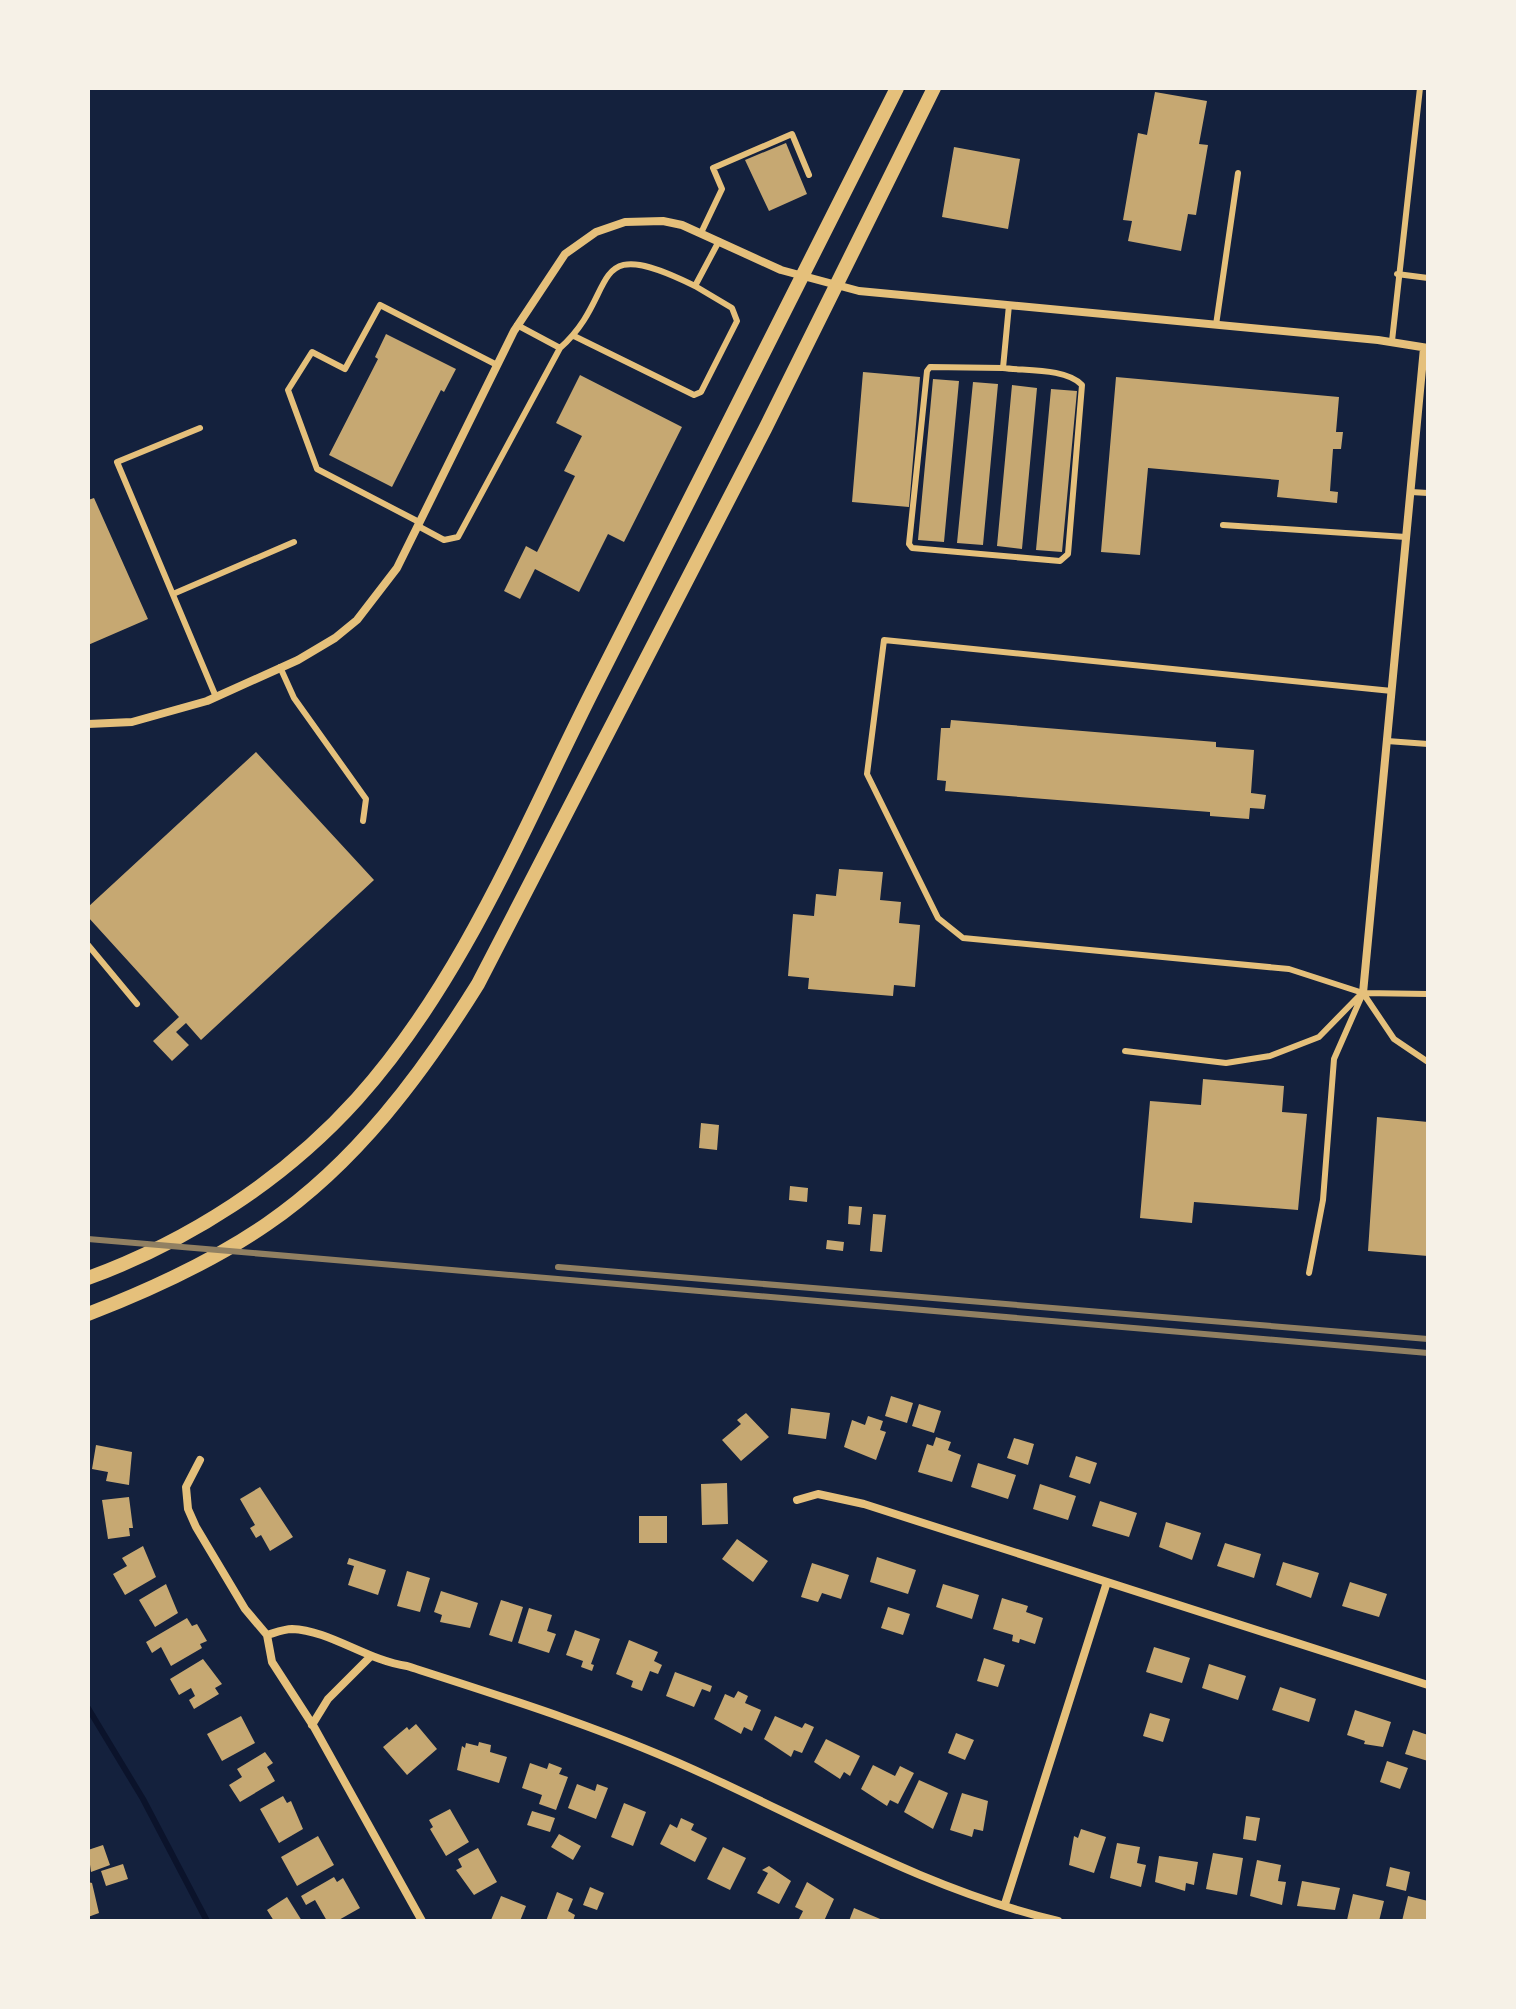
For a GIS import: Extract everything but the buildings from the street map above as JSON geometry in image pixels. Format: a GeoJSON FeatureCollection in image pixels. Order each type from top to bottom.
{"type":"FeatureCollection","features":[{"type":"Feature","properties":{"kind":"street"},"geometry":{"type":"LineString","coordinates":[[88,1278],[127,1264],[203,1226],[319,1136],[383,1068],[446,977],[805,277],[897,88]]}},
{"type":"Feature","properties":{"kind":"street"},"geometry":{"type":"LineString","coordinates":[[88,1314],[208,1260],[268,1223],[351,1151],[379,1124],[405,1091],[478,984],[837,287],[934,88]]}},
{"type":"Feature","properties":{"kind":"street"},"geometry":{"type":"LineString","coordinates":[[88,724],[132,722],[216,697],[335,638],[357,620],[397,568],[517,325],[565,254],[596,232],[625,222],[663,221],[701,233],[781,270],[837,287],[1392,341],[1426,348],[1363,993]]}},
{"type":"Feature","properties":{"kind":"street"},"geometry":{"type":"LineString","coordinates":[[200,1460],[186,1487],[188,1509],[245,1609],[267,1635],[272,1662],[312,1725],[422,1921]]}},
{"type":"Feature","properties":{"kind":"street"},"geometry":{"type":"LineString","coordinates":[[797,1500],[818,1494],[834,1495],[1428,1685]]}},
{"type":"Feature","properties":{"kind":"street"},"geometry":{"type":"LineString","coordinates":[[1005,1904],[1107,1582]]}},
{"type":"Feature","properties":{"kind":"street"},"geometry":{"type":"LineString","coordinates":[[267,1635],[292,1629],[617,1736],[710,1776],[910,1872],[1058,1921]]}},
{"type":"Feature","properties":{"kind":"street"},"geometry":{"type":"LineString","coordinates":[[312,1725],[328,1699],[370,1657]]}},
{"type":"Feature","properties":{"kind":"lane"},"geometry":{"type":"LineString","coordinates":[[1392,341],[1397,274],[1420,88]]}},
{"type":"Feature","properties":{"kind":"lane"},"geometry":{"type":"LineString","coordinates":[[701,233],[722,189],[713,168],[792,134],[809,175]]}},
{"type":"Feature","properties":{"kind":"lane"},"geometry":{"type":"LineString","coordinates":[[1216,325],[1238,173]]}},
{"type":"Feature","properties":{"kind":"lane"},"geometry":{"type":"LineString","coordinates":[[695,286],[719,241]]}},
{"type":"Feature","properties":{"kind":"lane"},"geometry":{"type":"LineString","coordinates":[[497,365],[380,305],[345,369],[312,352],[288,390],[317,469],[444,540],[458,537],[560,348],[574,336],[608,274],[621,266],[639,262],[695,286],[732,308],[737,321],[701,392],[694,395],[574,336]]}},
{"type":"Feature","properties":{"kind":"lane"},"geometry":{"type":"LineString","coordinates":[[1397,274],[1428,278]]}},
{"type":"Feature","properties":{"kind":"lane"},"geometry":{"type":"LineString","coordinates":[[1003,368],[1009,305]]}},
{"type":"Feature","properties":{"kind":"lane"},"geometry":{"type":"LineString","coordinates":[[517,325],[560,348]]}},
{"type":"Feature","properties":{"kind":"lane"},"geometry":{"type":"LineString","coordinates":[[930,367],[1003,368],[1051,373],[1076,379],[1082,385],[1068,554],[1060,561],[912,548],[909,544],[927,371],[930,367]]}},
{"type":"Feature","properties":{"kind":"lane"},"geometry":{"type":"LineString","coordinates":[[200,428],[117,462],[216,697]]}},
{"type":"Feature","properties":{"kind":"lane"},"geometry":{"type":"LineString","coordinates":[[1411,492],[1428,493]]}},
{"type":"Feature","properties":{"kind":"lane"},"geometry":{"type":"LineString","coordinates":[[1223,525],[1406,537]]}},
{"type":"Feature","properties":{"kind":"lane"},"geometry":{"type":"LineString","coordinates":[[173,594],[294,542]]}},
{"type":"Feature","properties":{"kind":"lane"},"geometry":{"type":"LineString","coordinates":[[1392,691],[884,640],[867,774],[938,918],[963,938],[1289,969],[1363,993],[1428,994]]}},
{"type":"Feature","properties":{"kind":"lane"},"geometry":{"type":"LineString","coordinates":[[280,667],[294,698],[366,799],[363,821]]}},
{"type":"Feature","properties":{"kind":"lane"},"geometry":{"type":"LineString","coordinates":[[1387,741],[1428,744]]}},
{"type":"Feature","properties":{"kind":"lane"},"geometry":{"type":"LineString","coordinates":[[88,945],[137,1004]]}},
{"type":"Feature","properties":{"kind":"lane"},"geometry":{"type":"LineString","coordinates":[[1125,1051],[1226,1063],[1270,1056],[1319,1037],[1363,993]]}},
{"type":"Feature","properties":{"kind":"lane"},"geometry":{"type":"LineString","coordinates":[[1363,993],[1394,1039],[1428,1062]]}},
{"type":"Feature","properties":{"kind":"lane"},"geometry":{"type":"LineString","coordinates":[[1309,1273],[1323,1200],[1334,1059],[1363,993]]}},
{"type":"Feature","properties":{"kind":"waterway"},"geometry":{"type":"LineString","coordinates":[[88,1708],[143,1799],[207,1921]]}},
{"type":"Feature","properties":{"kind":"railway"},"geometry":{"type":"LineString","coordinates":[[88,1239],[1428,1353]]}},
{"type":"Feature","properties":{"kind":"railway"},"geometry":{"type":"LineString","coordinates":[[558,1267],[1428,1339]]}}]}
